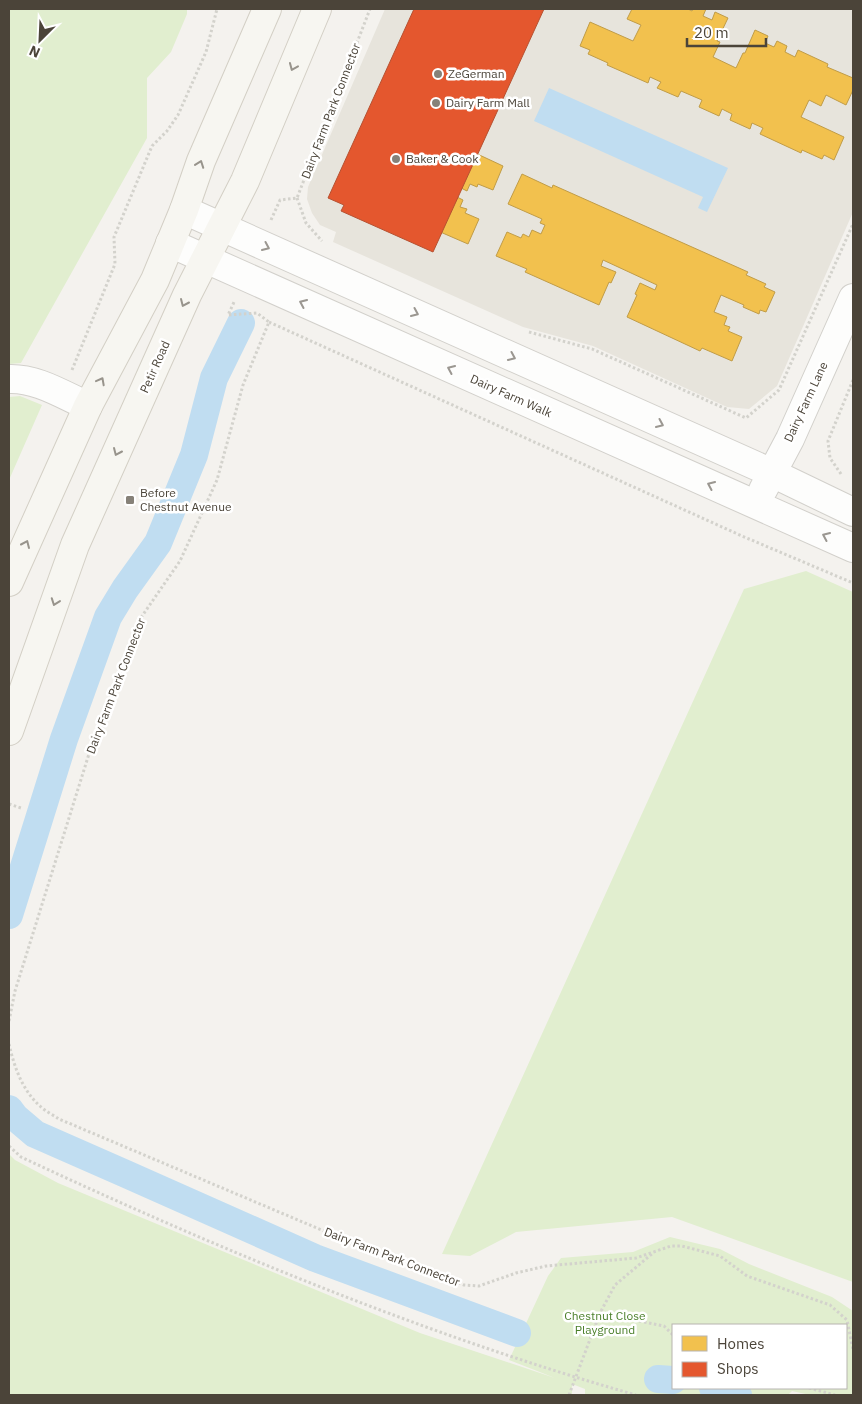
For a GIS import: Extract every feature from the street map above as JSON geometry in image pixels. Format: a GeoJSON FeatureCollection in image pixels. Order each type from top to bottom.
{"type":"FeatureCollection","features":[{"type":"Feature","properties":{"kind":"main road"},"geometry":{"type":"LineString","coordinates":[[9,582],[88,406],[155,280],[184,210],[200,161],[267,9]]}},
{"type":"Feature","properties":{"kind":"main road","name":"Petir Road"},"geometry":{"type":"LineString","coordinates":[[9,731],[75,545],[187,295],[245,181],[317,9]]}},
{"type":"Feature","properties":{"kind":"street"},"geometry":{"type":"LineString","coordinates":[[184,210],[853,512]]}},
{"type":"Feature","properties":{"kind":"street","name":"Dairy Farm Walk"},"geometry":{"type":"LineString","coordinates":[[170,243],[853,548]]}},
{"type":"Feature","properties":{"kind":"street","name":"Dairy Farm Lane"},"geometry":{"type":"LineString","coordinates":[[756,505],[790,439],[853,298]]}},
{"type":"Feature","properties":{"kind":"street"},"geometry":{"type":"LineString","coordinates":[[9,379],[39,384],[88,406]]}},
{"type":"Feature","properties":{"kind":"street"},"geometry":{"type":"LineString","coordinates":[[9,708],[9,715]]}},
{"type":"Feature","properties":{"kind":"path"},"geometry":{"type":"LineString","coordinates":[[62,394],[115,264],[114,237],[152,146],[167,131],[178,115],[206,52],[217,9]]}},
{"type":"Feature","properties":{"kind":"path","name":"Dairy Farm Park Connector"},"geometry":{"type":"LineString","coordinates":[[297,198],[370,9]]}},
{"type":"Feature","properties":{"kind":"path"},"geometry":{"type":"LineString","coordinates":[[280,200],[297,198],[306,223],[322,241]]}},
{"type":"Feature","properties":{"kind":"path"},"geometry":{"type":"LineString","coordinates":[[522,331],[592,349],[746,418],[779,390],[853,224]]}},
{"type":"Feature","properties":{"kind":"path"},"geometry":{"type":"LineString","coordinates":[[228,315],[257,313],[269,322],[742,536],[853,583]]}},
{"type":"Feature","properties":{"kind":"path","name":"Dairy Farm Park Connector"},"geometry":{"type":"LineString","coordinates":[[9,1021],[15,991],[92,748],[140,619],[180,561],[217,480],[243,385],[269,322]]}},
{"type":"Feature","properties":{"kind":"path"},"geometry":{"type":"LineString","coordinates":[[846,476],[839,473],[830,458],[828,441],[853,380]]}},
{"type":"Feature","properties":{"kind":"path"},"geometry":{"type":"LineString","coordinates":[[9,804],[21,808]]}},
{"type":"Feature","properties":{"kind":"path","name":"Dairy Farm Park Connector"},"geometry":{"type":"LineString","coordinates":[[9,1044],[14,1064],[25,1088],[40,1106],[59,1119],[324,1231],[464,1285],[479,1286],[516,1273],[546,1266],[636,1258],[671,1246],[682,1246],[720,1256],[747,1276],[830,1305],[847,1320],[853,1350]]}},
{"type":"Feature","properties":{"kind":"path"},"geometry":{"type":"LineString","coordinates":[[9,1146],[21,1156],[111,1199],[219,1245],[419,1325],[574,1378],[636,1395]]}},
{"type":"Feature","properties":{"kind":"path"},"geometry":{"type":"LineString","coordinates":[[569,1395],[600,1314],[615,1285],[655,1252]]}},
{"type":"Feature","properties":{"kind":"path"},"geometry":{"type":"LineString","coordinates":[[600,1314],[664,1326],[672,1334]]}},
{"type":"Feature","properties":{"kind":"path"},"geometry":{"type":"LineString","coordinates":[[813,1389],[835,1395]]}},
{"type":"Feature","properties":{"kind":"shaded area"},"geometry":{"type":"Polygon","coordinates":[[[385,9],[849,9],[853,11],[853,212],[777,386],[749,409],[727,407],[593,346],[523,327],[333,242],[336,232],[320,225],[312,213],[307,199],[308,187],[385,9]]]}},
{"type":"Feature","properties":{"kind":"green space"},"geometry":{"type":"Polygon","coordinates":[[[9,9],[187,9],[187,14],[171,52],[147,78],[147,138],[21,363],[9,364],[9,9]]]}},
{"type":"Feature","properties":{"kind":"green space"},"geometry":{"type":"Polygon","coordinates":[[[20,396],[42,405],[9,480],[9,397],[20,396]]]}},
{"type":"Feature","properties":{"kind":"green space"},"geometry":{"type":"Polygon","coordinates":[[[806,571],[853,592],[853,1282],[672,1217],[516,1232],[470,1256],[442,1254],[744,589],[806,571]]]}},
{"type":"Feature","properties":{"kind":"green space","name":"Chestnut Close Playground"},"geometry":{"type":"Polygon","coordinates":[[[9,1154],[15,1160],[58,1183],[420,1333],[555,1378],[509,1360],[548,1276],[561,1258],[633,1252],[670,1237],[720,1249],[749,1264],[832,1297],[853,1311],[853,1395],[810,1395],[792,1391],[788,1395],[585,1395],[585,1389],[572,1384],[572,1395],[9,1395],[9,1154]]]}},
{"type":"Feature","properties":{"kind":"water"},"geometry":{"type":"Polygon","coordinates":[[[549,88],[728,168],[707,212],[698,208],[703,197],[534,121],[549,88]]]}},
{"type":"Feature","properties":{"kind":"building: Homes"},"geometry":{"type":"Polygon","coordinates":[[[417,9],[507,9],[505,12],[517,18],[512,28],[506,26],[501,35],[508,38],[499,59],[496,57],[483,87],[451,73],[466,41],[461,39],[464,33],[450,26],[447,31],[442,29],[431,52],[406,41],[419,12],[416,11],[417,9]]]}},
{"type":"Feature","properties":{"kind":"building: Homes"},"geometry":{"type":"Polygon","coordinates":[[[632,9],[688,9],[692,11],[693,9],[706,9],[703,16],[712,20],[715,12],[728,18],[717,41],[720,42],[713,57],[736,68],[755,30],[768,36],[765,43],[774,47],[777,41],[787,46],[785,52],[795,57],[798,50],[828,64],[827,67],[853,78],[853,90],[846,105],[826,95],[821,106],[809,100],[801,117],[844,137],[834,160],[824,155],[822,159],[802,150],[801,153],[760,134],[763,128],[752,123],[750,129],[730,120],[732,114],[722,109],[719,116],[699,107],[702,100],[681,91],[678,97],[657,88],[661,82],[650,77],[648,83],[607,65],[608,63],[588,54],[590,50],[580,46],[590,22],[633,41],[641,25],[627,19],[632,9]]]}},
{"type":"Feature","properties":{"kind":"building: Homes"},"geometry":{"type":"Polygon","coordinates":[[[381,95],[405,107],[398,123],[410,129],[413,122],[424,127],[418,138],[438,147],[443,135],[503,166],[493,190],[478,184],[477,187],[470,184],[467,191],[459,187],[455,196],[463,200],[460,207],[467,209],[465,213],[479,219],[468,244],[406,219],[411,207],[392,198],[386,210],[376,205],[379,199],[367,193],[359,210],[335,198],[339,187],[337,186],[350,157],[369,165],[379,143],[360,135],[374,105],[376,106],[381,95]]]}},
{"type":"Feature","properties":{"kind":"building: Homes"},"geometry":{"type":"Polygon","coordinates":[[[522,174],[552,188],[553,185],[748,272],[746,275],[766,284],[764,287],[775,292],[766,312],[760,310],[759,314],[721,295],[714,312],[727,317],[724,325],[730,327],[728,331],[742,337],[732,361],[702,348],[700,351],[627,317],[640,283],[655,290],[657,285],[603,260],[601,266],[616,272],[611,283],[609,282],[599,305],[525,272],[527,269],[496,256],[507,232],[521,238],[523,234],[529,237],[532,230],[541,234],[545,225],[540,223],[542,219],[508,204],[522,174]]]}},
{"type":"Feature","properties":{"kind":"building: Shops","name":"Dairy Farm Mall"},"geometry":{"type":"Polygon","coordinates":[[[414,9],[544,9],[433,252],[341,211],[344,205],[328,198],[414,9]]]}},
{"type":"Feature","properties":{"kind":"waterway"},"geometry":{"type":"LineString","coordinates":[[9,915],[64,739],[108,617],[125,589],[158,543],[194,455],[214,378],[241,323]]}},
{"type":"Feature","properties":{"kind":"waterway"},"geometry":{"type":"LineString","coordinates":[[9,1109],[15,1117],[35,1134],[315,1258],[517,1333]]}},
{"type":"Feature","properties":{"kind":"waterway"},"geometry":{"type":"LineString","coordinates":[[658,1379],[672,1380]]}},
{"type":"Feature","properties":{"kind":"waterway"},"geometry":{"type":"LineString","coordinates":[[717,1389],[738,1395]]}},
{"type":"Feature","properties":{"kind":"place","name":"ZeGerman"},"geometry":{"type":"Point","coordinates":[438,74]}},
{"type":"Feature","properties":{"kind":"place","name":"Dairy Farm Mall"},"geometry":{"type":"Point","coordinates":[436,103]}},
{"type":"Feature","properties":{"kind":"place","name":"Baker & Cook"},"geometry":{"type":"Point","coordinates":[396,159]}},
{"type":"Feature","properties":{"kind":"place","name":"Before Chestnut Avenue"},"geometry":{"type":"Point","coordinates":[130,500]}}]}
